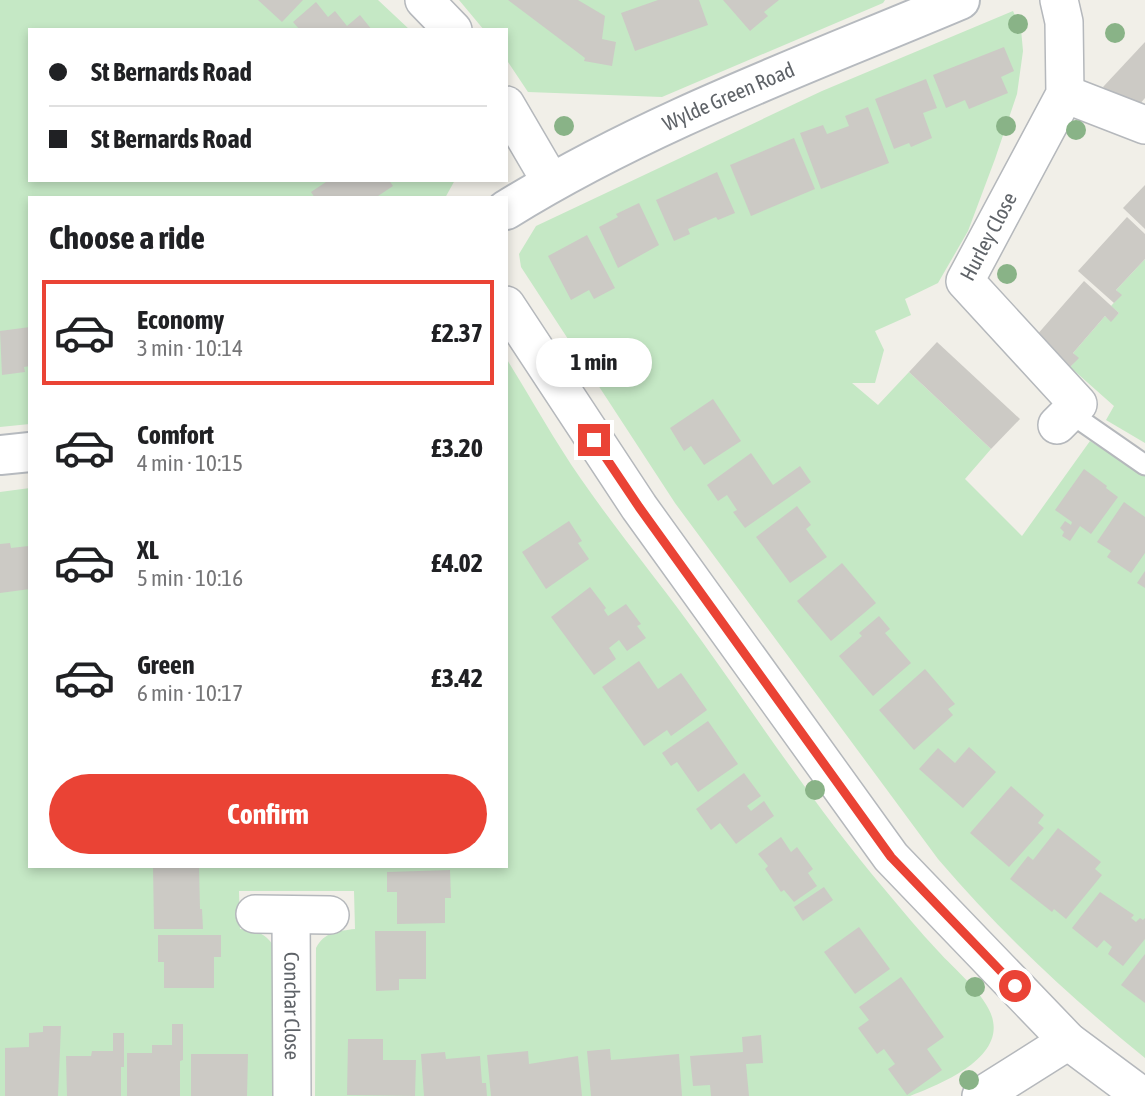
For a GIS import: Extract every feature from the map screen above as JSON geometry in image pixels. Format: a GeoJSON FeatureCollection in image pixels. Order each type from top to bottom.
{"type":"FeatureCollection","features":[{"type":"Feature","properties":{"kind":"street"},"geometry":{"type":"LineString","coordinates":[[424,0],[451,28]]}},
{"type":"Feature","properties":{"kind":"street","name":"Hurley Close"},"geometry":{"type":"LineString","coordinates":[[1059,0],[1064,22],[1065,94],[965,281],[1067,414]]}},
{"type":"Feature","properties":{"kind":"street","name":"Wylde Green Road"},"geometry":{"type":"LineString","coordinates":[[508,209],[551,182],[635,139],[949,2]]}},
{"type":"Feature","properties":{"kind":"street"},"geometry":{"type":"LineString","coordinates":[[1065,94],[1145,125]]}},
{"type":"Feature","properties":{"kind":"street"},"geometry":{"type":"LineString","coordinates":[[508,108],[551,182]]}},
{"type":"Feature","properties":{"kind":"street"},"geometry":{"type":"LineString","coordinates":[[508,308],[639,507],[891,857],[1068,1041],[1142,1096]]}},
{"type":"Feature","properties":{"kind":"street"},"geometry":{"type":"LineString","coordinates":[[0,455],[28,452]]}},
{"type":"Feature","properties":{"kind":"street"},"geometry":{"type":"LineString","coordinates":[[255,914],[330,915]]}},
{"type":"Feature","properties":{"kind":"street","name":"Conchar Close"},"geometry":{"type":"LineString","coordinates":[[291,915],[292,1096]]}},
{"type":"Feature","properties":{"kind":"street"},"geometry":{"type":"LineString","coordinates":[[981,1096],[1068,1041]]}},
{"type":"Feature","properties":{"kind":"lane"},"geometry":{"type":"LineString","coordinates":[[1067,414],[1145,465]]}},
{"type":"Feature","properties":{"kind":"green space"},"geometry":{"type":"Polygon","coordinates":[[[0,0],[378,0],[408,28],[28,28],[28,182],[454,182],[446,196],[28,196],[28,424],[0,427],[0,0]]]}},
{"type":"Feature","properties":{"kind":"green space"},"geometry":{"type":"Polygon","coordinates":[[[459,0],[885,0],[662,97],[528,92],[508,62],[508,28],[482,28],[459,0]]]}},
{"type":"Feature","properties":{"kind":"green space"},"geometry":{"type":"Polygon","coordinates":[[[1013,11],[1021,29],[1023,51],[1017,94],[968,231],[938,283],[905,299],[911,315],[875,331],[884,350],[875,383],[852,383],[878,405],[909,372],[991,449],[965,479],[1022,536],[1090,441],[1145,476],[1145,1058],[1037,963],[986,913],[938,859],[675,503],[521,267],[519,254],[536,226],[822,91],[1013,11]]]}},
{"type":"Feature","properties":{"kind":"green space"},"geometry":{"type":"Polygon","coordinates":[[[1145,259],[1145,443],[1106,420],[1114,406],[1070,367],[1078,358],[1073,353],[1105,316],[1111,321],[1119,313],[1111,306],[1121,295],[1116,290],[1145,259]]]}},
{"type":"Feature","properties":{"kind":"green space"},"geometry":{"type":"Polygon","coordinates":[[[508,361],[581,479],[814,799],[886,891],[985,1002],[993,1021],[993,1035],[987,1048],[978,1059],[951,1078],[910,1096],[315,1096],[316,948],[327,935],[355,929],[354,891],[239,891],[240,929],[262,934],[277,951],[278,1096],[0,1096],[0,492],[28,488],[28,868],[508,868],[508,361]]]}},
{"type":"Feature","properties":{"kind":"building"},"geometry":{"type":"Polygon","coordinates":[[[258,0],[303,0],[282,22],[258,0]]]}},
{"type":"Feature","properties":{"kind":"building"},"geometry":{"type":"Polygon","coordinates":[[[508,0],[578,0],[605,16],[602,39],[616,42],[612,66],[584,61],[585,58],[508,0]]]}},
{"type":"Feature","properties":{"kind":"building"},"geometry":{"type":"Polygon","coordinates":[[[658,0],[699,0],[708,25],[635,51],[621,13],[658,0]]]}},
{"type":"Feature","properties":{"kind":"building"},"geometry":{"type":"Polygon","coordinates":[[[723,0],[779,0],[764,12],[768,16],[750,31],[723,0]]]}},
{"type":"Feature","properties":{"kind":"building"},"geometry":{"type":"Polygon","coordinates":[[[316,2],[328,17],[335,11],[347,26],[360,15],[370,28],[298,28],[293,22],[316,2]]]}},
{"type":"Feature","properties":{"kind":"building"},"geometry":{"type":"Polygon","coordinates":[[[1145,42],[1145,98],[1132,113],[1103,87],[1145,42]]]}},
{"type":"Feature","properties":{"kind":"building"},"geometry":{"type":"Polygon","coordinates":[[[1004,47],[1014,71],[1001,77],[1008,93],[969,109],[965,100],[946,108],[933,75],[1004,47]]]}},
{"type":"Feature","properties":{"kind":"building"},"geometry":{"type":"Polygon","coordinates":[[[926,79],[937,108],[923,113],[932,138],[911,147],[909,143],[894,149],[875,99],[926,79]]]}},
{"type":"Feature","properties":{"kind":"building"},"geometry":{"type":"Polygon","coordinates":[[[868,107],[889,163],[821,189],[800,133],[823,125],[827,134],[849,126],[845,116],[868,107]]]}},
{"type":"Feature","properties":{"kind":"building"},"geometry":{"type":"Polygon","coordinates":[[[794,138],[815,189],[751,216],[730,165],[794,138]]]}},
{"type":"Feature","properties":{"kind":"building"},"geometry":{"type":"Polygon","coordinates":[[[717,172],[735,213],[718,220],[716,217],[688,229],[690,234],[674,241],[656,200],[717,172]]]}},
{"type":"Feature","properties":{"kind":"building"},"geometry":{"type":"Polygon","coordinates":[[[326,182],[390,182],[393,186],[378,196],[314,196],[311,192],[326,182]]]}},
{"type":"Feature","properties":{"kind":"building"},"geometry":{"type":"Polygon","coordinates":[[[1145,185],[1145,229],[1123,208],[1145,185]]]}},
{"type":"Feature","properties":{"kind":"building"},"geometry":{"type":"Polygon","coordinates":[[[639,203],[659,245],[618,268],[599,227],[618,217],[616,214],[639,203]]]}},
{"type":"Feature","properties":{"kind":"building"},"geometry":{"type":"Polygon","coordinates":[[[1127,217],[1145,234],[1145,259],[1116,290],[1122,295],[1114,303],[1078,271],[1127,217]]]}},
{"type":"Feature","properties":{"kind":"building"},"geometry":{"type":"Polygon","coordinates":[[[587,235],[615,288],[594,299],[589,290],[571,300],[548,256],[587,235]]]}},
{"type":"Feature","properties":{"kind":"building"},"geometry":{"type":"Polygon","coordinates":[[[1084,281],[1119,313],[1111,322],[1105,316],[1073,353],[1079,358],[1070,367],[1036,336],[1084,281]]]}},
{"type":"Feature","properties":{"kind":"building"},"geometry":{"type":"Polygon","coordinates":[[[28,327],[28,366],[24,367],[25,372],[2,375],[0,331],[28,327]]]}},
{"type":"Feature","properties":{"kind":"building"},"geometry":{"type":"Polygon","coordinates":[[[937,342],[1020,419],[991,449],[909,372],[937,342]]]}},
{"type":"Feature","properties":{"kind":"building"},"geometry":{"type":"Polygon","coordinates":[[[713,399],[741,441],[704,465],[691,446],[684,451],[670,428],[713,399]]]}},
{"type":"Feature","properties":{"kind":"building"},"geometry":{"type":"Polygon","coordinates":[[[751,453],[773,485],[800,466],[811,482],[745,528],[733,512],[737,510],[727,495],[718,501],[707,485],[751,453]]]}},
{"type":"Feature","properties":{"kind":"building"},"geometry":{"type":"Polygon","coordinates":[[[1084,469],[1118,497],[1091,534],[1080,526],[1070,541],[1062,536],[1064,532],[1060,528],[1065,521],[1071,525],[1072,522],[1055,510],[1084,469]]]}},
{"type":"Feature","properties":{"kind":"building"},"geometry":{"type":"Polygon","coordinates":[[[1124,502],[1145,517],[1145,553],[1131,573],[1107,557],[1111,551],[1097,542],[1124,502]]]}},
{"type":"Feature","properties":{"kind":"building"},"geometry":{"type":"Polygon","coordinates":[[[797,506],[811,525],[806,529],[827,557],[790,583],[756,537],[797,506]]]}},
{"type":"Feature","properties":{"kind":"building"},"geometry":{"type":"Polygon","coordinates":[[[569,521],[582,541],[578,543],[589,559],[546,589],[522,552],[569,521]]]}},
{"type":"Feature","properties":{"kind":"building"},"geometry":{"type":"Polygon","coordinates":[[[10,543],[11,548],[28,546],[28,589],[0,593],[0,544],[10,543]]]}},
{"type":"Feature","properties":{"kind":"building"},"geometry":{"type":"Polygon","coordinates":[[[842,563],[876,603],[831,641],[797,601],[842,563]]]}},
{"type":"Feature","properties":{"kind":"building"},"geometry":{"type":"Polygon","coordinates":[[[1145,571],[1145,588],[1137,583],[1145,571]]]}},
{"type":"Feature","properties":{"kind":"building"},"geometry":{"type":"Polygon","coordinates":[[[590,587],[606,608],[604,610],[608,616],[626,604],[641,624],[637,626],[646,638],[627,651],[619,640],[609,648],[616,659],[594,675],[551,617],[590,587]]]}},
{"type":"Feature","properties":{"kind":"building"},"geometry":{"type":"Polygon","coordinates":[[[879,616],[890,629],[885,633],[911,663],[873,696],[839,656],[862,636],[859,633],[879,616]]]}},
{"type":"Feature","properties":{"kind":"building"},"geometry":{"type":"Polygon","coordinates":[[[639,661],[658,689],[681,673],[707,710],[671,736],[667,730],[644,746],[602,687],[639,661]]]}},
{"type":"Feature","properties":{"kind":"building"},"geometry":{"type":"Polygon","coordinates":[[[925,669],[955,704],[948,709],[953,715],[914,750],[879,710],[925,669]]]}},
{"type":"Feature","properties":{"kind":"building"},"geometry":{"type":"Polygon","coordinates":[[[708,721],[738,764],[698,792],[677,762],[671,766],[662,753],[708,721]]]}},
{"type":"Feature","properties":{"kind":"building"},"geometry":{"type":"Polygon","coordinates":[[[969,747],[996,772],[963,808],[919,769],[938,748],[955,763],[969,747]]]}},
{"type":"Feature","properties":{"kind":"building"},"geometry":{"type":"Polygon","coordinates":[[[744,773],[761,796],[747,806],[751,811],[764,801],[774,816],[736,844],[720,823],[711,830],[696,809],[744,773]]]}},
{"type":"Feature","properties":{"kind":"building"},"geometry":{"type":"Polygon","coordinates":[[[1011,786],[1044,815],[1038,823],[1044,828],[1009,867],[970,833],[1011,786]]]}},
{"type":"Feature","properties":{"kind":"building"},"geometry":{"type":"Polygon","coordinates":[[[1058,828],[1101,862],[1095,869],[1102,875],[1066,919],[1054,909],[1052,912],[1010,879],[1028,856],[1033,860],[1058,828]]]}},
{"type":"Feature","properties":{"kind":"building"},"geometry":{"type":"Polygon","coordinates":[[[781,837],[791,852],[797,847],[813,869],[808,873],[817,886],[794,902],[784,890],[781,892],[765,869],[768,866],[758,854],[781,837]]]}},
{"type":"Feature","properties":{"kind":"building"},"geometry":{"type":"Polygon","coordinates":[[[153,868],[199,868],[203,929],[154,929],[153,868]]]}},
{"type":"Feature","properties":{"kind":"building"},"geometry":{"type":"Polygon","coordinates":[[[450,870],[451,898],[445,898],[445,923],[397,924],[397,892],[387,892],[387,872],[450,870]]]}},
{"type":"Feature","properties":{"kind":"building"},"geometry":{"type":"Polygon","coordinates":[[[824,887],[833,900],[803,921],[794,907],[824,887]]]}},
{"type":"Feature","properties":{"kind":"building"},"geometry":{"type":"Polygon","coordinates":[[[1100,892],[1134,915],[1131,918],[1136,922],[1145,918],[1145,939],[1123,966],[1108,954],[1112,947],[1104,940],[1097,948],[1072,928],[1100,892]]]}},
{"type":"Feature","properties":{"kind":"building"},"geometry":{"type":"Polygon","coordinates":[[[859,927],[890,969],[855,994],[824,952],[859,927]]]}},
{"type":"Feature","properties":{"kind":"building"},"geometry":{"type":"Polygon","coordinates":[[[375,931],[426,931],[426,979],[399,979],[399,990],[376,991],[375,931]]]}},
{"type":"Feature","properties":{"kind":"building"},"geometry":{"type":"Polygon","coordinates":[[[158,935],[221,935],[221,957],[214,957],[214,988],[164,988],[164,962],[158,962],[158,935]]]}},
{"type":"Feature","properties":{"kind":"building"},"geometry":{"type":"Polygon","coordinates":[[[1145,954],[1145,1003],[1121,985],[1145,954]]]}},
{"type":"Feature","properties":{"kind":"building"},"geometry":{"type":"Polygon","coordinates":[[[901,977],[944,1037],[927,1049],[942,1070],[907,1095],[888,1069],[895,1064],[884,1049],[877,1054],[858,1028],[869,1020],[859,1007],[901,977]]]}},
{"type":"Feature","properties":{"kind":"building"},"geometry":{"type":"Polygon","coordinates":[[[172,1024],[183,1024],[180,1096],[127,1096],[127,1053],[152,1053],[152,1045],[172,1045],[172,1024]]]}},
{"type":"Feature","properties":{"kind":"building"},"geometry":{"type":"Polygon","coordinates":[[[43,1026],[61,1026],[58,1096],[5,1096],[5,1048],[29,1047],[29,1033],[43,1032],[43,1026]]]}},
{"type":"Feature","properties":{"kind":"building"},"geometry":{"type":"Polygon","coordinates":[[[113,1033],[124,1033],[121,1096],[67,1096],[66,1056],[91,1056],[92,1051],[113,1051],[113,1033]]]}},
{"type":"Feature","properties":{"kind":"building"},"geometry":{"type":"Polygon","coordinates":[[[761,1035],[763,1063],[746,1064],[749,1096],[711,1096],[710,1085],[693,1086],[690,1056],[743,1052],[742,1037],[761,1035]]]}},
{"type":"Feature","properties":{"kind":"building"},"geometry":{"type":"Polygon","coordinates":[[[348,1039],[383,1039],[383,1060],[416,1060],[415,1096],[347,1095],[348,1039]]]}},
{"type":"Feature","properties":{"kind":"building"},"geometry":{"type":"Polygon","coordinates":[[[610,1049],[611,1060],[679,1054],[682,1096],[591,1096],[587,1051],[610,1049]]]}},
{"type":"Feature","properties":{"kind":"building"},"geometry":{"type":"Polygon","coordinates":[[[528,1051],[529,1064],[578,1056],[582,1096],[491,1096],[487,1055],[528,1051]]]}},
{"type":"Feature","properties":{"kind":"building"},"geometry":{"type":"Polygon","coordinates":[[[445,1052],[446,1059],[480,1056],[482,1083],[486,1083],[487,1096],[424,1096],[421,1054],[445,1052]]]}},
{"type":"Feature","properties":{"kind":"building"},"geometry":{"type":"Polygon","coordinates":[[[191,1054],[248,1054],[247,1096],[191,1096],[191,1054]]]}},
{"type":"Feature","properties":{"kind":"route"},"geometry":{"type":"LineString","coordinates":[[594,440],[639,507],[891,857],[1015,986]]}}]}
